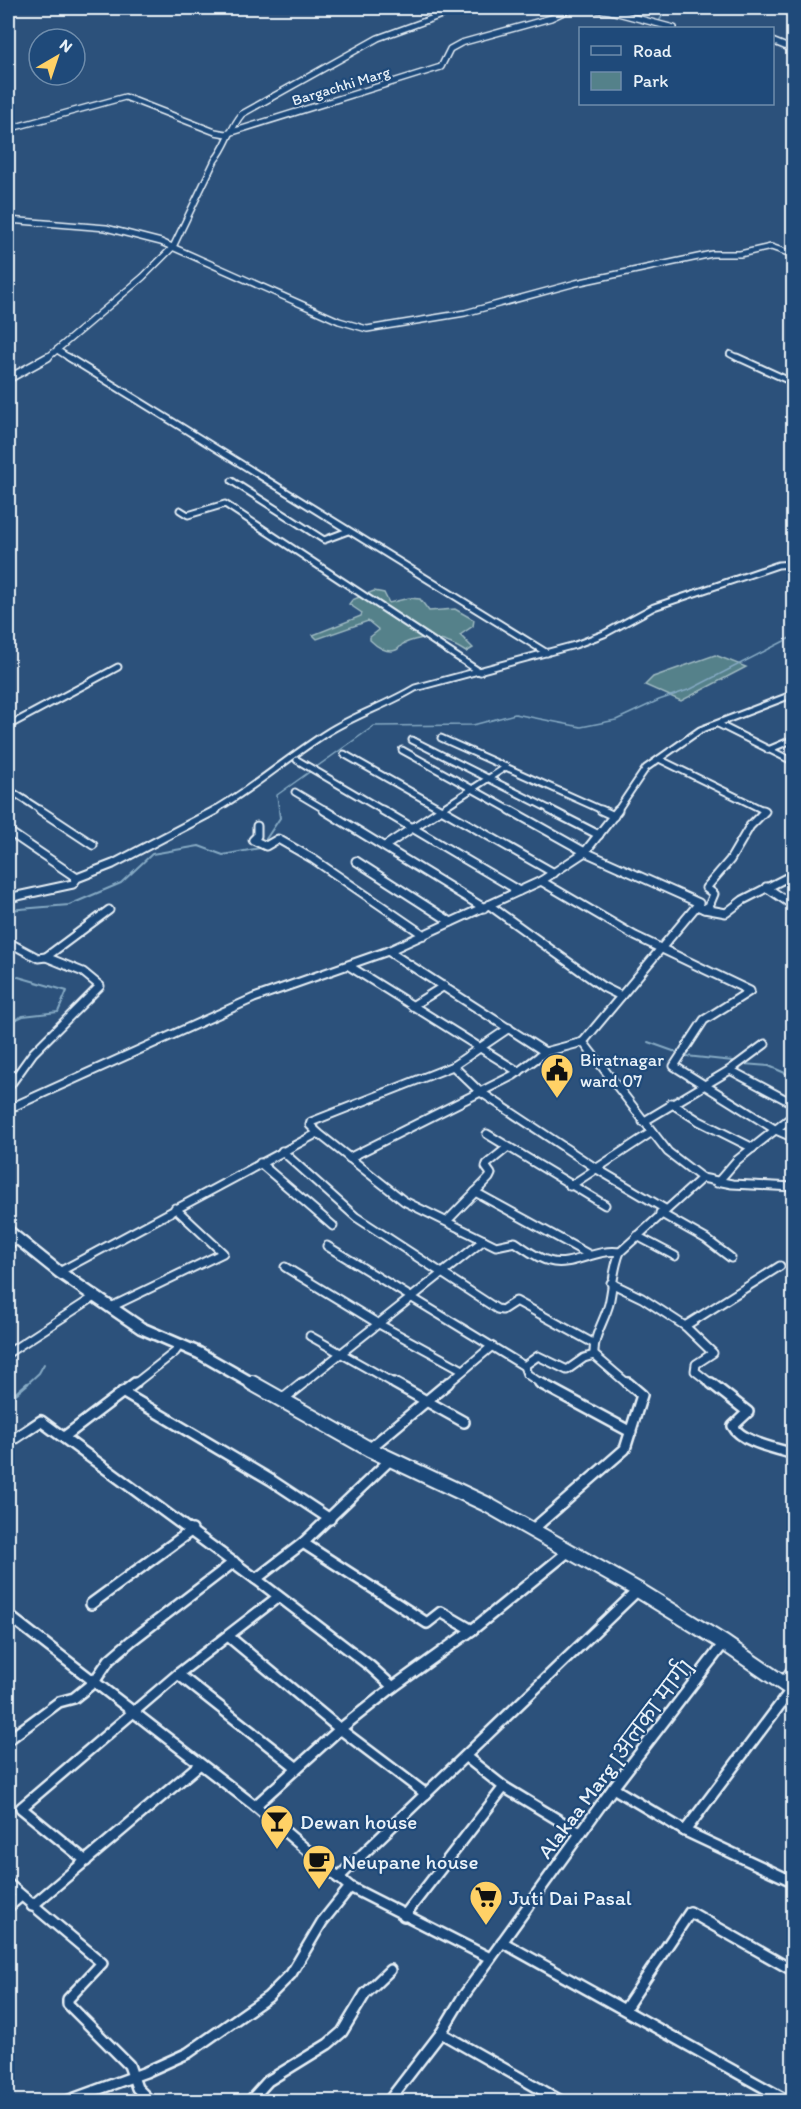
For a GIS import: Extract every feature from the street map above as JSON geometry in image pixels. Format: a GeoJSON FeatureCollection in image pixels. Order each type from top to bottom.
{"type":"FeatureCollection","features":[{"type":"Feature","properties":{"kind":"main road"},"geometry":{"type":"LineString","coordinates":[[8,1231],[13,1242],[149,1332],[199,1353],[390,1460],[486,1504],[638,1590],[724,1643],[789,1688]]}},
{"type":"Feature","properties":{"kind":"street"},"geometry":{"type":"LineString","coordinates":[[8,379],[57,350],[143,277],[173,247],[215,160],[225,148],[242,114],[378,38],[461,8]]}},
{"type":"Feature","properties":{"kind":"street","name":"Bargachhi Marg"},"geometry":{"type":"LineString","coordinates":[[8,129],[125,97],[215,132],[231,132],[441,67],[450,50],[461,43],[541,21],[568,10],[587,8],[610,10],[670,27]]}},
{"type":"Feature","properties":{"kind":"street"},"geometry":{"type":"LineString","coordinates":[[774,41],[794,50]]}},
{"type":"Feature","properties":{"kind":"street"},"geometry":{"type":"LineString","coordinates":[[8,220],[106,228],[150,239],[173,247],[339,321],[367,329],[465,314],[576,283],[712,254],[740,254],[771,247],[794,255]]}},
{"type":"Feature","properties":{"kind":"street"},"geometry":{"type":"LineString","coordinates":[[57,350],[547,653]]}},
{"type":"Feature","properties":{"kind":"street"},"geometry":{"type":"LineString","coordinates":[[730,354],[794,383]]}},
{"type":"Feature","properties":{"kind":"street"},"geometry":{"type":"LineString","coordinates":[[232,481],[324,540],[348,531]]}},
{"type":"Feature","properties":{"kind":"street"},"geometry":{"type":"LineString","coordinates":[[180,510],[188,515],[225,504],[480,672]]}},
{"type":"Feature","properties":{"kind":"street"},"geometry":{"type":"LineString","coordinates":[[8,898],[73,884],[77,878],[113,864],[211,814],[289,762],[306,746],[415,688],[547,653],[604,634],[654,607],[684,596],[778,565],[794,564]]}},
{"type":"Feature","properties":{"kind":"street"},"geometry":{"type":"LineString","coordinates":[[8,726],[118,667]]}},
{"type":"Feature","properties":{"kind":"street"},"geometry":{"type":"LineString","coordinates":[[8,1109],[254,998],[388,951],[541,881],[585,852],[614,816],[646,768],[700,730],[794,694]]}},
{"type":"Feature","properties":{"kind":"street"},"geometry":{"type":"LineString","coordinates":[[718,724],[794,762]]}},
{"type":"Feature","properties":{"kind":"street"},"geometry":{"type":"LineString","coordinates":[[441,738],[614,816]]}},
{"type":"Feature","properties":{"kind":"street"},"geometry":{"type":"LineString","coordinates":[[768,750],[794,739]]}},
{"type":"Feature","properties":{"kind":"street"},"geometry":{"type":"LineString","coordinates":[[412,740],[599,835]]}},
{"type":"Feature","properties":{"kind":"street"},"geometry":{"type":"LineString","coordinates":[[402,750],[585,852],[699,903],[700,907],[726,913],[766,887],[794,874]]}},
{"type":"Feature","properties":{"kind":"street"},"geometry":{"type":"LineString","coordinates":[[344,754],[554,873]]}},
{"type":"Feature","properties":{"kind":"street"},"geometry":{"type":"LineString","coordinates":[[349,1158],[519,1072],[545,1052],[583,1042],[660,948],[700,907],[709,906],[714,894],[706,888],[730,860],[750,826],[765,811],[659,759]]}},
{"type":"Feature","properties":{"kind":"street"},"geometry":{"type":"LineString","coordinates":[[297,760],[519,891]]}},
{"type":"Feature","properties":{"kind":"street"},"geometry":{"type":"LineString","coordinates":[[385,846],[490,780],[506,767]]}},
{"type":"Feature","properties":{"kind":"street"},"geometry":{"type":"LineString","coordinates":[[8,789],[93,845]]}},
{"type":"Feature","properties":{"kind":"street"},"geometry":{"type":"LineString","coordinates":[[295,792],[486,906],[603,987],[621,996]]}},
{"type":"Feature","properties":{"kind":"street"},"geometry":{"type":"LineString","coordinates":[[257,826],[254,840],[261,843],[278,839],[313,859],[424,935]]}},
{"type":"Feature","properties":{"kind":"street"},"geometry":{"type":"LineString","coordinates":[[8,831],[77,878]]}},
{"type":"Feature","properties":{"kind":"street"},"geometry":{"type":"LineString","coordinates":[[356,861],[451,922]]}},
{"type":"Feature","properties":{"kind":"street"},"geometry":{"type":"LineString","coordinates":[[541,881],[635,936],[750,991],[704,1020],[674,1066],[776,1130],[794,1138]]}},
{"type":"Feature","properties":{"kind":"street"},"geometry":{"type":"LineString","coordinates":[[766,887],[794,906]]}},
{"type":"Feature","properties":{"kind":"street"},"geometry":{"type":"LineString","coordinates":[[8,942],[38,958],[46,957],[109,910]]}},
{"type":"Feature","properties":{"kind":"street"},"geometry":{"type":"LineString","coordinates":[[388,951],[545,1052]]}},
{"type":"Feature","properties":{"kind":"street"},"geometry":{"type":"LineString","coordinates":[[8,1088],[33,1053],[100,986],[98,982],[46,957]]}},
{"type":"Feature","properties":{"kind":"street"},"geometry":{"type":"LineString","coordinates":[[349,966],[479,1050],[519,1072]]}},
{"type":"Feature","properties":{"kind":"street"},"geometry":{"type":"LineString","coordinates":[[412,1006],[444,986]]}},
{"type":"Feature","properties":{"kind":"street"},"geometry":{"type":"LineString","coordinates":[[509,1028],[453,1066],[311,1122],[310,1125],[404,1201],[499,1247],[508,1242],[515,1242],[547,1262],[554,1263],[566,1262],[601,1249],[620,1252]]}},
{"type":"Feature","properties":{"kind":"street"},"geometry":{"type":"LineString","coordinates":[[583,1042],[668,1152],[702,1178],[717,1183],[794,1186]]}},
{"type":"Feature","properties":{"kind":"street"},"geometry":{"type":"LineString","coordinates":[[643,1122],[671,1103],[730,1070],[765,1044]]}},
{"type":"Feature","properties":{"kind":"street"},"geometry":{"type":"LineString","coordinates":[[453,1066],[479,1091],[706,1239],[731,1258]]}},
{"type":"Feature","properties":{"kind":"street"},"geometry":{"type":"LineString","coordinates":[[730,1070],[794,1104]]}},
{"type":"Feature","properties":{"kind":"street"},"geometry":{"type":"LineString","coordinates":[[671,1103],[699,1121],[753,1148]]}},
{"type":"Feature","properties":{"kind":"street"},"geometry":{"type":"LineString","coordinates":[[717,1183],[736,1161],[794,1116]]}},
{"type":"Feature","properties":{"kind":"street"},"geometry":{"type":"LineString","coordinates":[[59,1272],[318,1132]]}},
{"type":"Feature","properties":{"kind":"street"},"geometry":{"type":"LineString","coordinates":[[570,1186],[652,1132]]}},
{"type":"Feature","properties":{"kind":"street"},"geometry":{"type":"LineString","coordinates":[[487,1134],[605,1206]]}},
{"type":"Feature","properties":{"kind":"street"},"geometry":{"type":"LineString","coordinates":[[447,1221],[491,1174],[486,1167],[487,1164],[508,1147]]}},
{"type":"Feature","properties":{"kind":"street"},"geometry":{"type":"LineString","coordinates":[[282,1151],[356,1217],[497,1308],[502,1310],[516,1301],[593,1343]]}},
{"type":"Feature","properties":{"kind":"street"},"geometry":{"type":"LineString","coordinates":[[260,1163],[333,1226]]}},
{"type":"Feature","properties":{"kind":"street"},"geometry":{"type":"LineString","coordinates":[[532,1530],[625,1449],[642,1395],[594,1355],[593,1343],[609,1305],[612,1268],[620,1252],[662,1211],[702,1178]]}},
{"type":"Feature","properties":{"kind":"street"},"geometry":{"type":"LineString","coordinates":[[475,1192],[588,1254]]}},
{"type":"Feature","properties":{"kind":"street"},"geometry":{"type":"LineString","coordinates":[[111,1307],[223,1253],[176,1208]]}},
{"type":"Feature","properties":{"kind":"street"},"geometry":{"type":"LineString","coordinates":[[637,1236],[675,1256]]}},
{"type":"Feature","properties":{"kind":"street"},"geometry":{"type":"LineString","coordinates":[[283,1399],[484,1240]]}},
{"type":"Feature","properties":{"kind":"street"},"geometry":{"type":"LineString","coordinates":[[327,1246],[524,1366],[527,1374],[536,1382],[631,1432]]}},
{"type":"Feature","properties":{"kind":"street"},"geometry":{"type":"LineString","coordinates":[[685,1326],[780,1266]]}},
{"type":"Feature","properties":{"kind":"street"},"geometry":{"type":"LineString","coordinates":[[285,1267],[377,1323],[463,1370]]}},
{"type":"Feature","properties":{"kind":"street"},"geometry":{"type":"LineString","coordinates":[[611,1283],[642,1298],[685,1326],[713,1353],[696,1364],[695,1371],[748,1412],[732,1426],[736,1432],[758,1443],[794,1454]]}},
{"type":"Feature","properties":{"kind":"street"},"geometry":{"type":"LineString","coordinates":[[8,1353],[94,1297]]}},
{"type":"Feature","properties":{"kind":"street"},"geometry":{"type":"LineString","coordinates":[[310,1336],[338,1354],[464,1422]]}},
{"type":"Feature","properties":{"kind":"street"},"geometry":{"type":"LineString","coordinates":[[64,1437],[175,1352],[180,1345]]}},
{"type":"Feature","properties":{"kind":"street"},"geometry":{"type":"LineString","coordinates":[[369,1449],[491,1347]]}},
{"type":"Feature","properties":{"kind":"street"},"geometry":{"type":"LineString","coordinates":[[524,1366],[538,1356],[567,1370],[584,1358],[594,1355]]}},
{"type":"Feature","properties":{"kind":"street"},"geometry":{"type":"LineString","coordinates":[[122,1392],[271,1480],[330,1519]]}},
{"type":"Feature","properties":{"kind":"street"},"geometry":{"type":"LineString","coordinates":[[8,1443],[41,1420],[192,1530],[370,1666],[393,1687]]}},
{"type":"Feature","properties":{"kind":"street"},"geometry":{"type":"LineString","coordinates":[[256,1579],[303,1543],[390,1460]]}},
{"type":"Feature","properties":{"kind":"street"},"geometry":{"type":"LineString","coordinates":[[91,1604],[192,1530]]}},
{"type":"Feature","properties":{"kind":"street"},"geometry":{"type":"LineString","coordinates":[[303,1543],[427,1623],[441,1612],[472,1630]]}},
{"type":"Feature","properties":{"kind":"street"},"geometry":{"type":"LineString","coordinates":[[255,1806],[340,1729],[393,1687],[472,1630],[569,1551]]}},
{"type":"Feature","properties":{"kind":"street"},"geometry":{"type":"LineString","coordinates":[[8,1740],[59,1702],[74,1698],[94,1682],[109,1660],[131,1641],[234,1562]]}},
{"type":"Feature","properties":{"kind":"street"},"geometry":{"type":"LineString","coordinates":[[338,1878],[638,1590]]}},
{"type":"Feature","properties":{"kind":"street"},"geometry":{"type":"LineString","coordinates":[[86,1862],[21,1808],[178,1674],[278,1597]]}},
{"type":"Feature","properties":{"kind":"street"},"geometry":{"type":"LineString","coordinates":[[8,1615],[255,1806],[350,1887],[490,1959]]}},
{"type":"Feature","properties":{"kind":"street"},"geometry":{"type":"LineString","coordinates":[[228,1636],[340,1729],[426,1794]]}},
{"type":"Feature","properties":{"kind":"street","name":"Alakaa Marg [अलका मार्ग]"},"geometry":{"type":"LineString","coordinates":[[390,2101],[580,1833],[724,1643]]}},
{"type":"Feature","properties":{"kind":"street"},"geometry":{"type":"LineString","coordinates":[[685,1832],[789,1688],[794,1668]]}},
{"type":"Feature","properties":{"kind":"street"},"geometry":{"type":"LineString","coordinates":[[178,1674],[296,1767]]}},
{"type":"Feature","properties":{"kind":"street"},"geometry":{"type":"LineString","coordinates":[[466,1756],[504,1786],[580,1833]]}},
{"type":"Feature","properties":{"kind":"street"},"geometry":{"type":"LineString","coordinates":[[32,1906],[200,1764]]}},
{"type":"Feature","properties":{"kind":"street"},"geometry":{"type":"LineString","coordinates":[[404,1916],[504,1786]]}},
{"type":"Feature","properties":{"kind":"street"},"geometry":{"type":"LineString","coordinates":[[614,1788],[685,1832],[794,1882]]}},
{"type":"Feature","properties":{"kind":"street"},"geometry":{"type":"LineString","coordinates":[[8,1884],[102,1963],[68,1999],[68,2004],[129,2065],[136,2088],[151,2102]]}},
{"type":"Feature","properties":{"kind":"street"},"geometry":{"type":"LineString","coordinates":[[64,2102],[188,2054],[268,1997],[291,1974],[322,1922],[350,1887]]}},
{"type":"Feature","properties":{"kind":"street"},"geometry":{"type":"LineString","coordinates":[[8,1907],[21,1896]]}},
{"type":"Feature","properties":{"kind":"street"},"geometry":{"type":"LineString","coordinates":[[625,2009],[690,1912],[794,1971]]}},
{"type":"Feature","properties":{"kind":"street"},"geometry":{"type":"LineString","coordinates":[[502,1942],[790,2102]]}},
{"type":"Feature","properties":{"kind":"street"},"geometry":{"type":"LineString","coordinates":[[249,2102],[255,2093],[287,2067],[339,2036],[347,2028],[369,1989],[390,1970]]}},
{"type":"Feature","properties":{"kind":"street"},"geometry":{"type":"LineString","coordinates":[[441,2032],[563,2102]]}},
{"type":"Feature","properties":{"kind":"green space"},"geometry":{"type":"Polygon","coordinates":[[[374,591],[384,593],[389,603],[409,598],[420,599],[429,611],[455,609],[474,620],[473,626],[460,635],[473,648],[466,652],[443,641],[428,638],[411,641],[393,651],[385,650],[370,640],[370,637],[379,630],[368,621],[317,639],[313,635],[361,616],[362,613],[349,604],[352,600],[374,591]]]}},
{"type":"Feature","properties":{"kind":"green space"},"geometry":{"type":"Polygon","coordinates":[[[715,655],[746,667],[681,701],[645,685],[653,677],[715,655]]]}},
{"type":"Feature","properties":{"kind":"waterway"},"geometry":{"type":"LineString","coordinates":[[658,23],[667,8]]}},
{"type":"Feature","properties":{"kind":"waterway"},"geometry":{"type":"LineString","coordinates":[[279,811],[277,795],[374,726],[473,725],[515,714],[581,727],[616,720],[659,700],[691,689],[794,636]]}},
{"type":"Feature","properties":{"kind":"waterway"},"geometry":{"type":"LineString","coordinates":[[8,910],[69,905],[121,883],[152,854],[199,846],[223,855],[260,848],[280,818],[279,810]]}},
{"type":"Feature","properties":{"kind":"waterway"},"geometry":{"type":"LineString","coordinates":[[8,974],[67,991],[58,1012],[23,1016],[8,1023]]}},
{"type":"Feature","properties":{"kind":"waterway"},"geometry":{"type":"LineString","coordinates":[[648,1042],[676,1052]]}},
{"type":"Feature","properties":{"kind":"waterway"},"geometry":{"type":"LineString","coordinates":[[686,1056],[733,1061]]}},
{"type":"Feature","properties":{"kind":"waterway"},"geometry":{"type":"LineString","coordinates":[[743,1064],[769,1066],[794,1077]]}},
{"type":"Feature","properties":{"kind":"waterway"},"geometry":{"type":"LineString","coordinates":[[26,1385],[39,1373],[44,1364]]}},
{"type":"Feature","properties":{"kind":"waterway"},"geometry":{"type":"LineString","coordinates":[[8,1400],[28,1383]]}},
{"type":"Feature","properties":{"kind":"place","name":"Biratnagar ward 07"},"geometry":{"type":"Point","coordinates":[557,1099]}},
{"type":"Feature","properties":{"kind":"place","name":"Dewan house"},"geometry":{"type":"Point","coordinates":[277,1850]}},
{"type":"Feature","properties":{"kind":"place","name":"Neupane house"},"geometry":{"type":"Point","coordinates":[319,1890]}},
{"type":"Feature","properties":{"kind":"place","name":"Juti Dai Pasal"},"geometry":{"type":"Point","coordinates":[486,1926]}}]}
